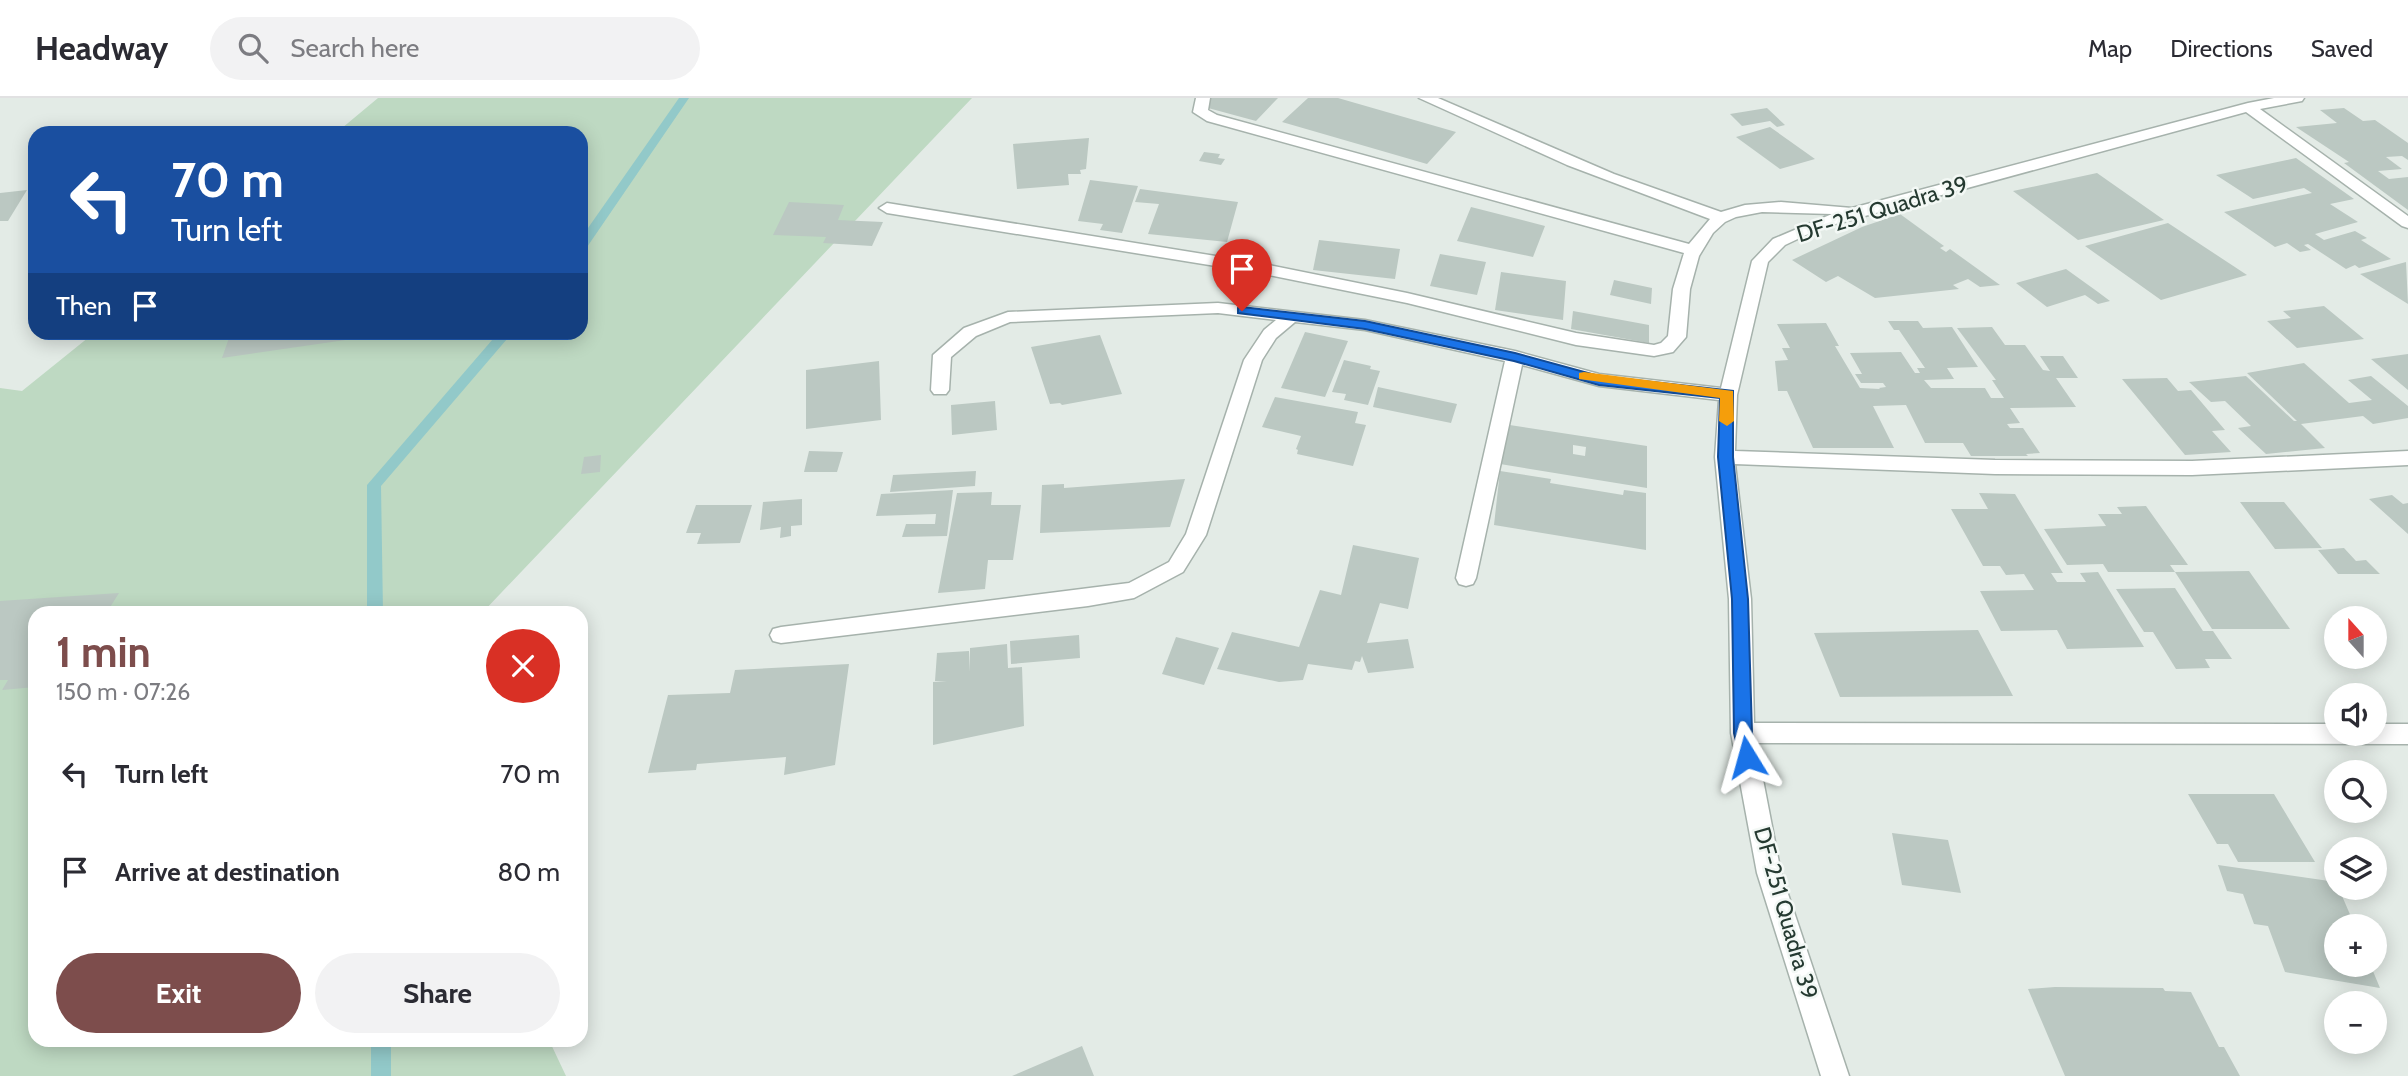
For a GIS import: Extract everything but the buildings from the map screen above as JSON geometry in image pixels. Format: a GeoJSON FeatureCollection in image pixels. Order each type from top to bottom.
{"type":"FeatureCollection","features":[{"type":"Feature","properties":{"kind":"street"},"geometry":{"type":"LineString","coordinates":[[1203,98],[1200,112],[1212,118],[1693,250]]}},
{"type":"Feature","properties":{"kind":"street"},"geometry":{"type":"LineString","coordinates":[[1426,98],[1689,208],[1721,217]]}},
{"type":"Feature","properties":{"kind":"street","name":"DF-251 Quadra 39"},"geometry":{"type":"LineString","coordinates":[[1835,1076],[1769,873],[1743,733],[1740,599],[1725,457],[1728,395],[1760,261],[1779,242],[1815,225],[1855,212],[2248,107],[2297,98]]}},
{"type":"Feature","properties":{"kind":"street"},"geometry":{"type":"LineString","coordinates":[[2248,107],[2408,223]]}},
{"type":"Feature","properties":{"kind":"street"},"geometry":{"type":"LineString","coordinates":[[887,208],[1202,258],[1385,293],[1567,337],[1649,352],[1666,349],[1677,337],[1678,307],[1693,250],[1707,229],[1721,217],[1747,210],[1806,207],[1855,212]]}},
{"type":"Feature","properties":{"kind":"street"},"geometry":{"type":"LineString","coordinates":[[940,390],[942,355],[970,332],[1008,317],[1218,308],[1365,325],[1515,357],[1599,380],[1728,395]]}},
{"type":"Feature","properties":{"kind":"street"},"geometry":{"type":"LineString","coordinates":[[781,635],[1135,590],[1176,566],[1196,535],[1253,360],[1270,334],[1291,316]]}},
{"type":"Feature","properties":{"kind":"street"},"geometry":{"type":"LineString","coordinates":[[1466,578],[1515,357]]}},
{"type":"Feature","properties":{"kind":"street"},"geometry":{"type":"LineString","coordinates":[[1725,457],[1995,467],[2192,468],[2408,458]]}},
{"type":"Feature","properties":{"kind":"street"},"geometry":{"type":"LineString","coordinates":[[1743,733],[2408,734]]}},
{"type":"Feature","properties":{"kind":"green space"},"geometry":{"type":"Polygon","coordinates":[[[378,98],[972,98],[489,606],[28,606],[28,1047],[552,1047],[566,1076],[0,1076],[0,388],[22,391],[85,340],[588,340],[588,126],[344,126],[378,98]]]}},
{"type":"Feature","properties":{"kind":"waterway"},"geometry":{"type":"LineString","coordinates":[[588,237],[684,98]]}},
{"type":"Feature","properties":{"kind":"waterway"},"geometry":{"type":"LineString","coordinates":[[375,606],[374,485],[500,340]]}},
{"type":"Feature","properties":{"kind":"waterway"},"geometry":{"type":"LineString","coordinates":[[381,1047],[381,1076]]}},
{"type":"Feature","properties":{"kind":"slow traffic"},"geometry":{"type":"LineString","coordinates":[[1584,376],[1728,395],[1727,421]]}},
{"type":"Feature","properties":{"kind":"route"},"geometry":{"type":"LineString","coordinates":[[1242,311],[1365,325],[1515,357],[1599,380],[1728,395],[1725,457],[1740,599],[1743,733],[1747,757]]}}]}
